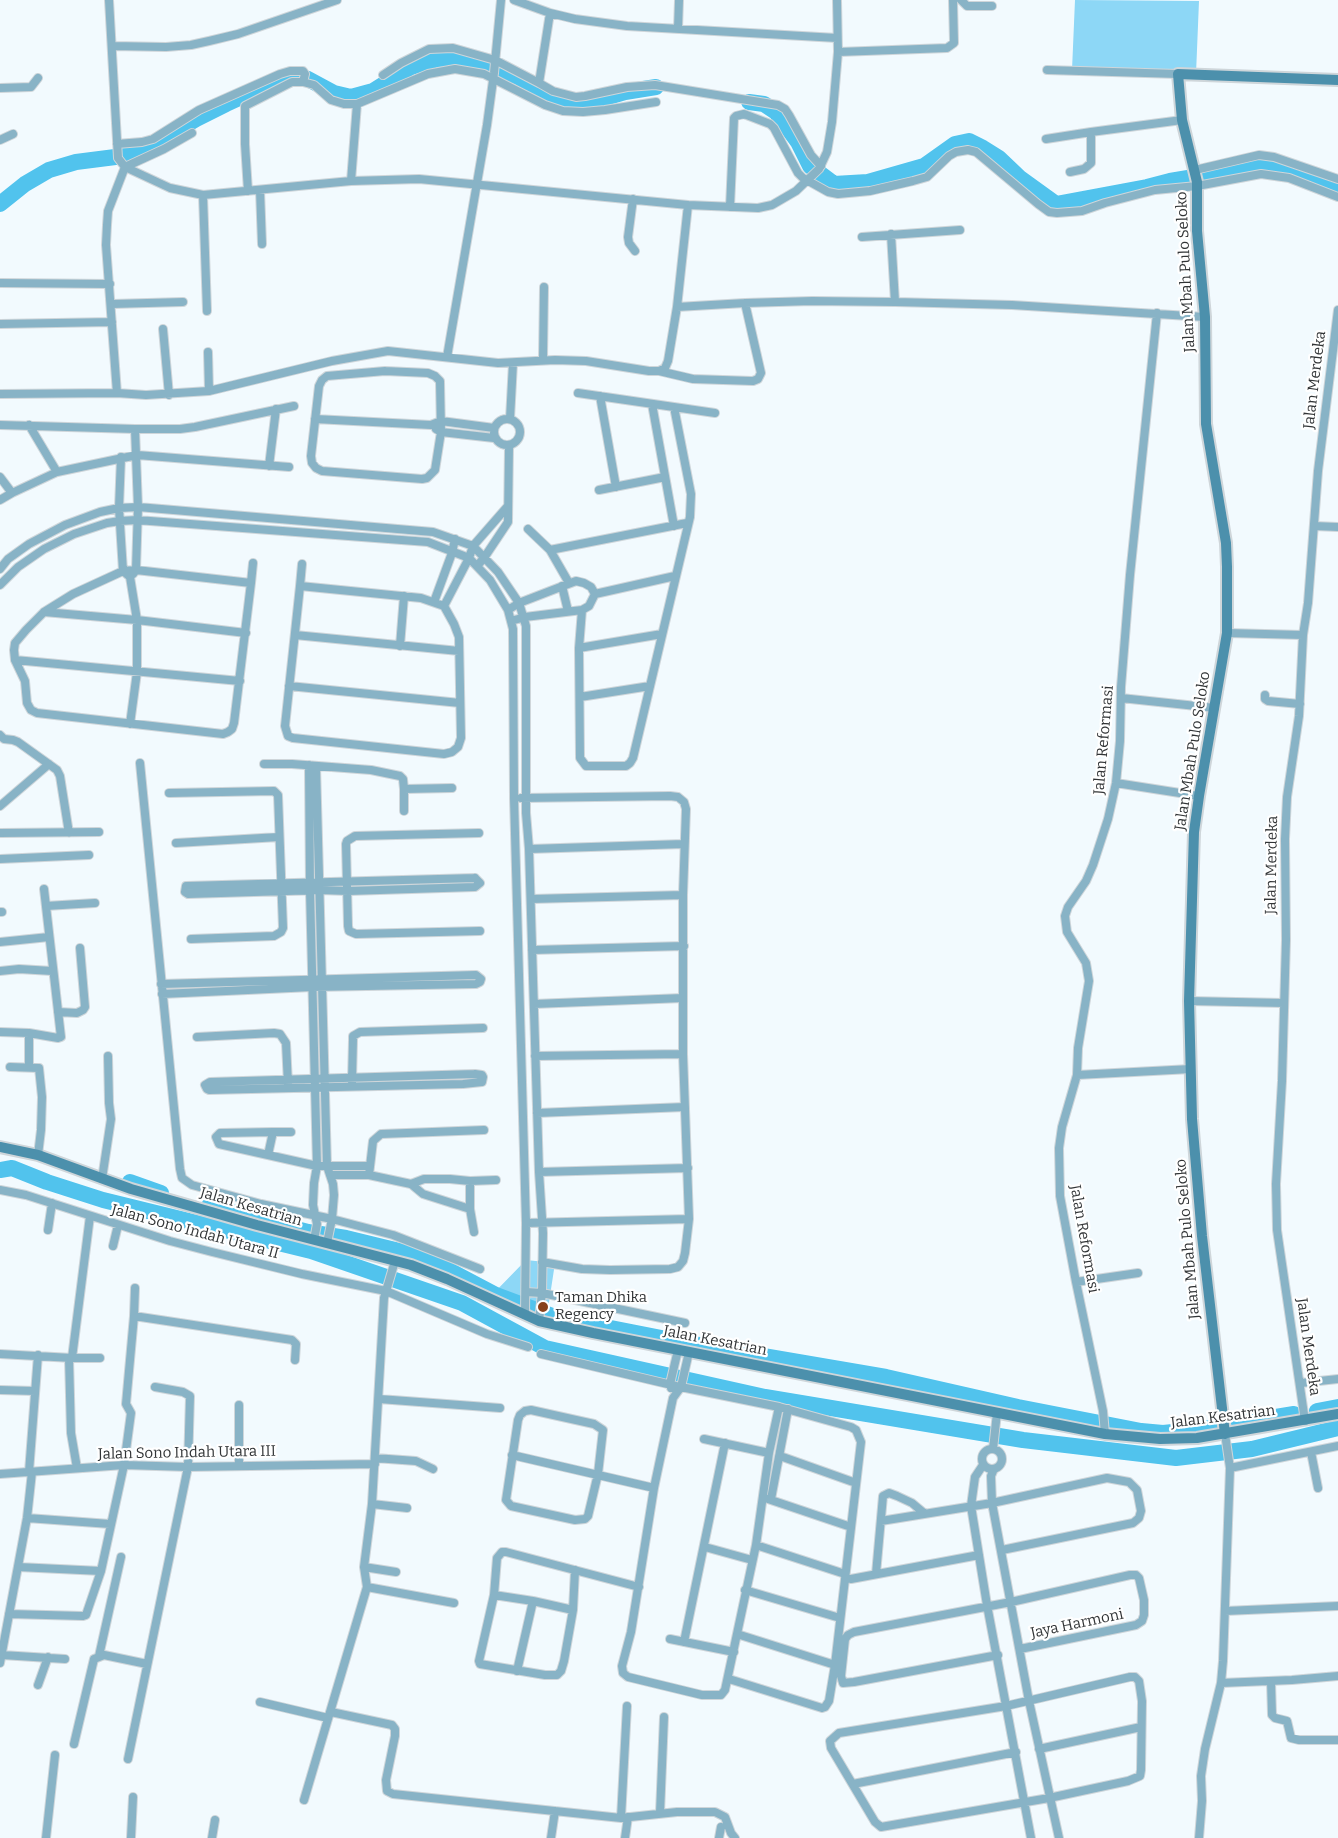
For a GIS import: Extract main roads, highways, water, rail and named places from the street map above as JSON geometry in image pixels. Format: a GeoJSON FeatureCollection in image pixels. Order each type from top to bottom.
{"type":"FeatureCollection","features":[{"type":"Feature","properties":{"kind":"waterway"},"geometry":{"type":"LineString","coordinates":[[0,204],[25,184],[49,170],[76,162],[131,155],[142,151],[226,104],[276,81],[291,77],[308,79],[334,93],[351,97],[373,91],[411,67],[437,59],[465,58],[518,77],[544,93],[571,102],[601,99],[656,87]]}},
{"type":"Feature","properties":{"kind":"waterway"},"geometry":{"type":"LineString","coordinates":[[749,102],[764,104],[776,112],[798,142],[810,166],[834,184],[868,182],[924,166],[955,144],[969,141],[999,158],[1020,178],[1056,204],[1266,165],[1294,170],[1338,186]]}},
{"type":"Feature","properties":{"kind":"waterway"},"geometry":{"type":"LineString","coordinates":[[0,1170],[12,1168],[103,1200],[311,1251],[462,1303],[545,1348],[765,1397],[1023,1440],[1176,1458],[1252,1449],[1338,1428]]}},
{"type":"Feature","properties":{"kind":"waterway"},"geometry":{"type":"LineString","coordinates":[[130,1182],[161,1193]]}},
{"type":"Feature","properties":{"kind":"waterway"},"geometry":{"type":"LineString","coordinates":[[209,1206],[308,1232],[346,1238],[424,1257],[496,1295],[555,1317],[687,1343],[886,1377],[1018,1407],[1141,1431],[1163,1433],[1212,1428]]}},
{"type":"Feature","properties":{"kind":"waterway"},"geometry":{"type":"LineString","coordinates":[[1317,1411],[1338,1407]]}},
{"type":"Feature","properties":{"kind":"waterway"},"geometry":{"type":"LineString","coordinates":[[1239,1423],[1294,1414]]}},
{"type":"Feature","properties":{"kind":"place","name":"Taman Dhika Regency"},"geometry":{"type":"Point","coordinates":[543,1307]}}]}
